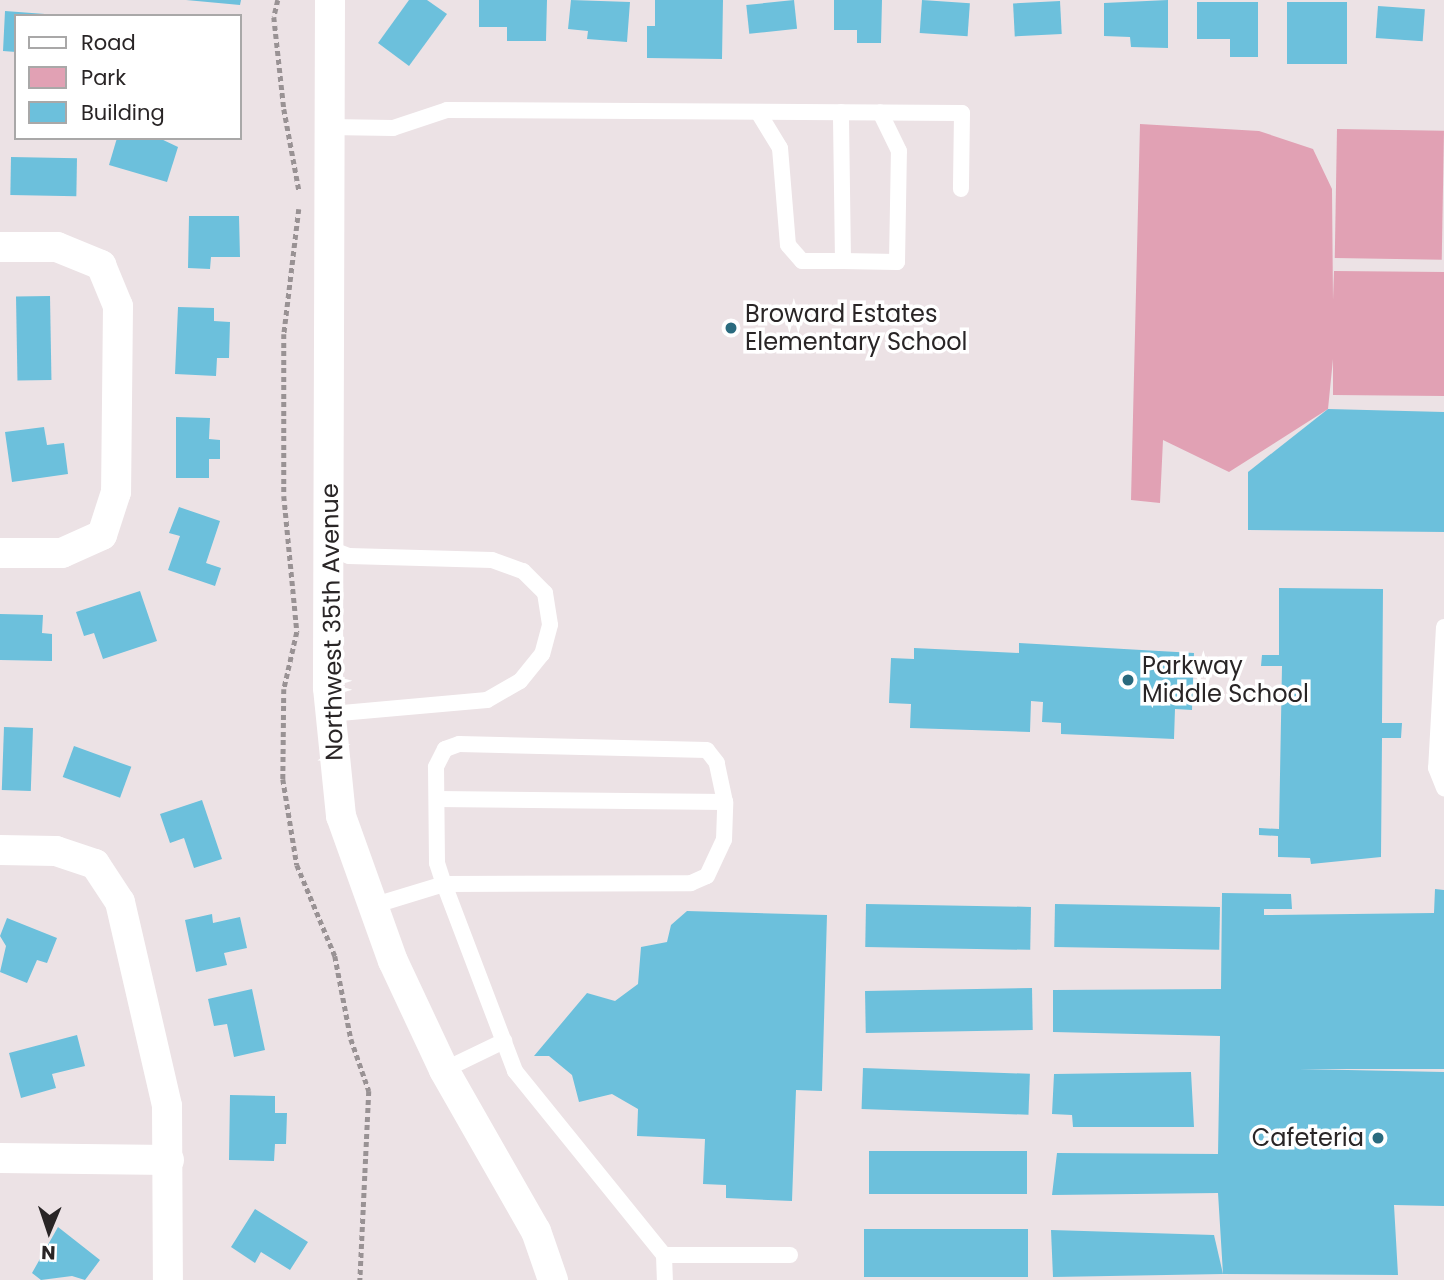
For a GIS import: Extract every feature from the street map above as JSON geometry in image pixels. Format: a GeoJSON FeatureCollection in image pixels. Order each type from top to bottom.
{"type":"FeatureCollection","features":[{"type":"Feature","properties":{"kind":"street","name":"Northwest 35th Avenue"},"geometry":{"type":"LineString","coordinates":[[330,0],[329,714],[341,816],[372,906],[444,1070],[536,1231],[553,1280]]}},
{"type":"Feature","properties":{"kind":"street"},"geometry":{"type":"LineString","coordinates":[[0,247],[57,247],[101,265],[118,306],[116,492],[102,535],[62,553],[0,553]]}},
{"type":"Feature","properties":{"kind":"street"},"geometry":{"type":"LineString","coordinates":[[0,850],[56,851],[95,864],[120,902],[167,1106],[168,1280]]}},
{"type":"Feature","properties":{"kind":"street"},"geometry":{"type":"LineString","coordinates":[[0,1158],[169,1160]]}},
{"type":"Feature","properties":{"kind":"lane"},"geometry":{"type":"LineString","coordinates":[[329,127],[393,128],[447,110],[962,113],[961,189]]}},
{"type":"Feature","properties":{"kind":"lane"},"geometry":{"type":"LineString","coordinates":[[758,112],[780,148],[788,244],[802,261],[897,262],[898,151],[880,112]]}},
{"type":"Feature","properties":{"kind":"lane"},"geometry":{"type":"LineString","coordinates":[[841,112],[843,261]]}},
{"type":"Feature","properties":{"kind":"lane"},"geometry":{"type":"LineString","coordinates":[[328,548],[349,556],[492,560],[523,571],[545,593],[551,625],[542,654],[520,681],[487,700],[329,714]]}},
{"type":"Feature","properties":{"kind":"lane"},"geometry":{"type":"LineString","coordinates":[[1444,627],[1436,768],[1444,789]]}},
{"type":"Feature","properties":{"kind":"lane"},"geometry":{"type":"LineString","coordinates":[[372,906],[444,884],[691,883],[707,876],[720,858],[725,802],[717,763],[707,750],[459,744],[445,749],[436,766],[438,863],[444,884],[515,1071],[664,1255],[666,1280]]}},
{"type":"Feature","properties":{"kind":"lane"},"geometry":{"type":"LineString","coordinates":[[437,799],[725,802]]}},
{"type":"Feature","properties":{"kind":"lane"},"geometry":{"type":"LineString","coordinates":[[444,1070],[504,1041]]}},
{"type":"Feature","properties":{"kind":"lane"},"geometry":{"type":"LineString","coordinates":[[664,1255],[790,1255]]}},
{"type":"Feature","properties":{"kind":"green space"},"geometry":{"type":"Polygon","coordinates":[[[1140,124],[1259,131],[1313,149],[1332,189],[1333,300],[1334,271],[1444,272],[1444,396],[1333,395],[1333,359],[1328,409],[1229,472],[1163,440],[1160,503],[1131,500],[1140,124]]]}},
{"type":"Feature","properties":{"kind":"green space"},"geometry":{"type":"Polygon","coordinates":[[[1337,129],[1444,131],[1442,260],[1335,258],[1337,129]]]}},
{"type":"Feature","properties":{"kind":"building"},"geometry":{"type":"Polygon","coordinates":[[[186,0],[241,0],[240,5],[186,0]]]}},
{"type":"Feature","properties":{"kind":"building"},"geometry":{"type":"Polygon","coordinates":[[[409,0],[427,0],[447,14],[409,66],[378,43],[409,0]]]}},
{"type":"Feature","properties":{"kind":"building"},"geometry":{"type":"Polygon","coordinates":[[[479,0],[547,0],[546,41],[507,41],[507,27],[479,27],[479,0]]]}},
{"type":"Feature","properties":{"kind":"building"},"geometry":{"type":"Polygon","coordinates":[[[571,0],[630,2],[627,42],[587,39],[588,31],[568,29],[571,0]]]}},
{"type":"Feature","properties":{"kind":"building"},"geometry":{"type":"Polygon","coordinates":[[[655,0],[723,0],[722,59],[647,58],[647,26],[655,26],[655,0]]]}},
{"type":"Feature","properties":{"kind":"building"},"geometry":{"type":"Polygon","coordinates":[[[794,0],[797,29],[749,34],[746,5],[794,0]]]}},
{"type":"Feature","properties":{"kind":"building"},"geometry":{"type":"Polygon","coordinates":[[[834,0],[882,0],[881,43],[857,43],[857,30],[834,30],[834,0]]]}},
{"type":"Feature","properties":{"kind":"building"},"geometry":{"type":"Polygon","coordinates":[[[922,0],[970,3],[968,36],[920,33],[922,0]]]}},
{"type":"Feature","properties":{"kind":"building"},"geometry":{"type":"Polygon","coordinates":[[[1168,0],[1168,48],[1131,47],[1130,37],[1104,36],[1104,3],[1168,0]]]}},
{"type":"Feature","properties":{"kind":"building"},"geometry":{"type":"Polygon","coordinates":[[[1060,1],[1062,34],[1015,36],[1013,3],[1060,1]]]}},
{"type":"Feature","properties":{"kind":"building"},"geometry":{"type":"Polygon","coordinates":[[[1197,2],[1258,2],[1258,57],[1230,57],[1230,39],[1197,39],[1197,2]]]}},
{"type":"Feature","properties":{"kind":"building"},"geometry":{"type":"Polygon","coordinates":[[[1287,2],[1347,2],[1347,64],[1287,64],[1287,2]]]}},
{"type":"Feature","properties":{"kind":"building"},"geometry":{"type":"Polygon","coordinates":[[[1378,6],[1425,9],[1423,41],[1376,38],[1378,6]]]}},
{"type":"Feature","properties":{"kind":"building"},"geometry":{"type":"Polygon","coordinates":[[[5,11],[45,14],[14,14],[14,52],[3,51],[5,11]]]}},
{"type":"Feature","properties":{"kind":"building"},"geometry":{"type":"Polygon","coordinates":[[[116,140],[163,140],[178,147],[167,182],[109,165],[116,140]]]}},
{"type":"Feature","properties":{"kind":"building"},"geometry":{"type":"Polygon","coordinates":[[[11,157],[77,158],[76,196],[10,195],[11,157]]]}},
{"type":"Feature","properties":{"kind":"building"},"geometry":{"type":"Polygon","coordinates":[[[189,216],[239,216],[240,257],[211,257],[210,269],[188,268],[189,216]]]}},
{"type":"Feature","properties":{"kind":"building"},"geometry":{"type":"Polygon","coordinates":[[[50,296],[51,380],[17,381],[16,297],[50,296]]]}},
{"type":"Feature","properties":{"kind":"building"},"geometry":{"type":"Polygon","coordinates":[[[178,307],[214,308],[214,321],[230,322],[229,358],[217,358],[216,376],[175,374],[178,307]]]}},
{"type":"Feature","properties":{"kind":"building"},"geometry":{"type":"Polygon","coordinates":[[[1328,409],[1444,412],[1444,532],[1248,530],[1248,472],[1328,409]]]}},
{"type":"Feature","properties":{"kind":"building"},"geometry":{"type":"Polygon","coordinates":[[[176,417],[210,418],[209,439],[220,440],[220,459],[209,459],[209,478],[176,478],[176,417]]]}},
{"type":"Feature","properties":{"kind":"building"},"geometry":{"type":"Polygon","coordinates":[[[44,427],[47,445],[64,443],[68,474],[12,482],[5,432],[44,427]]]}},
{"type":"Feature","properties":{"kind":"building"},"geometry":{"type":"Polygon","coordinates":[[[179,507],[220,521],[206,563],[221,568],[215,586],[168,570],[180,536],[169,533],[179,507]]]}},
{"type":"Feature","properties":{"kind":"building"},"geometry":{"type":"Polygon","coordinates":[[[1279,588],[1383,589],[1382,723],[1402,723],[1401,738],[1382,738],[1381,857],[1311,864],[1310,858],[1278,857],[1278,836],[1259,835],[1259,828],[1279,829],[1282,666],[1261,666],[1262,655],[1279,655],[1279,588]]]}},
{"type":"Feature","properties":{"kind":"building"},"geometry":{"type":"Polygon","coordinates":[[[140,591],[157,641],[103,659],[94,633],[84,636],[76,612],[140,591]]]}},
{"type":"Feature","properties":{"kind":"building"},"geometry":{"type":"Polygon","coordinates":[[[0,614],[43,615],[42,633],[52,634],[52,661],[0,660],[0,614]]]}},
{"type":"Feature","properties":{"kind":"building"},"geometry":{"type":"Polygon","coordinates":[[[1019,643],[1194,653],[1192,710],[1175,709],[1174,739],[1061,734],[1061,723],[1042,722],[1043,702],[1031,701],[1030,732],[910,728],[911,704],[889,703],[891,658],[914,659],[914,648],[1019,653],[1019,643]]]}},
{"type":"Feature","properties":{"kind":"building"},"geometry":{"type":"Polygon","coordinates":[[[4,727],[33,728],[31,791],[2,790],[4,727]]]}},
{"type":"Feature","properties":{"kind":"building"},"geometry":{"type":"Polygon","coordinates":[[[74,746],[131,767],[120,798],[63,777],[74,746]]]}},
{"type":"Feature","properties":{"kind":"building"},"geometry":{"type":"Polygon","coordinates":[[[202,800],[222,859],[194,868],[184,838],[170,843],[160,814],[202,800]]]}},
{"type":"Feature","properties":{"kind":"building"},"geometry":{"type":"Polygon","coordinates":[[[1435,889],[1444,890],[1444,1069],[1299,1069],[1444,1072],[1444,1206],[1394,1205],[1398,1275],[1223,1274],[1218,1193],[1052,1195],[1057,1153],[1218,1154],[1220,1036],[1053,1032],[1053,990],[1221,989],[1222,893],[1291,894],[1292,909],[1264,909],[1264,915],[1434,913],[1435,889]]]}},
{"type":"Feature","properties":{"kind":"building"},"geometry":{"type":"Polygon","coordinates":[[[866,904],[1031,907],[1030,950],[865,947],[866,904]]]}},
{"type":"Feature","properties":{"kind":"building"},"geometry":{"type":"Polygon","coordinates":[[[1055,904],[1220,907],[1219,950],[1054,947],[1055,904]]]}},
{"type":"Feature","properties":{"kind":"building"},"geometry":{"type":"Polygon","coordinates":[[[687,911],[827,915],[822,1091],[796,1090],[792,1201],[726,1198],[726,1185],[703,1184],[705,1139],[637,1136],[638,1109],[612,1094],[579,1102],[572,1075],[549,1056],[534,1056],[587,993],[615,1001],[638,984],[641,947],[667,942],[671,925],[687,911]]]}},
{"type":"Feature","properties":{"kind":"building"},"geometry":{"type":"Polygon","coordinates":[[[212,914],[213,923],[240,917],[247,948],[224,953],[227,965],[196,972],[185,920],[212,914]]]}},
{"type":"Feature","properties":{"kind":"building"},"geometry":{"type":"Polygon","coordinates":[[[7,918],[57,938],[47,963],[37,960],[27,983],[0,972],[6,946],[0,936],[7,918]]]}},
{"type":"Feature","properties":{"kind":"building"},"geometry":{"type":"Polygon","coordinates":[[[1032,988],[1033,1030],[866,1033],[865,991],[1032,988]]]}},
{"type":"Feature","properties":{"kind":"building"},"geometry":{"type":"Polygon","coordinates":[[[252,989],[265,1050],[234,1057],[227,1024],[214,1026],[208,999],[252,989]]]}},
{"type":"Feature","properties":{"kind":"building"},"geometry":{"type":"Polygon","coordinates":[[[77,1035],[85,1066],[52,1074],[56,1088],[21,1098],[9,1053],[77,1035]]]}},
{"type":"Feature","properties":{"kind":"building"},"geometry":{"type":"Polygon","coordinates":[[[863,1068],[1030,1074],[1028,1115],[862,1109],[863,1068]]]}},
{"type":"Feature","properties":{"kind":"building"},"geometry":{"type":"Polygon","coordinates":[[[1191,1072],[1194,1127],[1073,1127],[1072,1115],[1052,1114],[1054,1074],[1191,1072]]]}},
{"type":"Feature","properties":{"kind":"building"},"geometry":{"type":"Polygon","coordinates":[[[230,1095],[275,1096],[275,1113],[287,1113],[286,1144],[275,1144],[274,1161],[229,1160],[230,1095]]]}},
{"type":"Feature","properties":{"kind":"building"},"geometry":{"type":"Polygon","coordinates":[[[869,1151],[1027,1151],[1027,1194],[869,1194],[869,1151]]]}},
{"type":"Feature","properties":{"kind":"building"},"geometry":{"type":"Polygon","coordinates":[[[255,1209],[308,1242],[290,1270],[261,1252],[255,1263],[231,1247],[255,1209]]]}},
{"type":"Feature","properties":{"kind":"building"},"geometry":{"type":"Polygon","coordinates":[[[58,1227],[100,1260],[85,1280],[72,1276],[41,1280],[32,1273],[58,1227]]]}},
{"type":"Feature","properties":{"kind":"building"},"geometry":{"type":"Polygon","coordinates":[[[864,1229],[1028,1229],[1028,1277],[864,1277],[864,1229]]]}},
{"type":"Feature","properties":{"kind":"building"},"geometry":{"type":"Polygon","coordinates":[[[1051,1230],[1214,1235],[1223,1274],[1053,1277],[1051,1230]]]}},
{"type":"Feature","properties":{"kind":"place","name":"Broward Estates Elementary School"},"geometry":{"type":"Point","coordinates":[731,328]}},
{"type":"Feature","properties":{"kind":"place","name":"Parkway Middle School"},"geometry":{"type":"Point","coordinates":[1128,680]}},
{"type":"Feature","properties":{"kind":"place","name":"Cafeteria"},"geometry":{"type":"Point","coordinates":[1378,1138]}}]}
